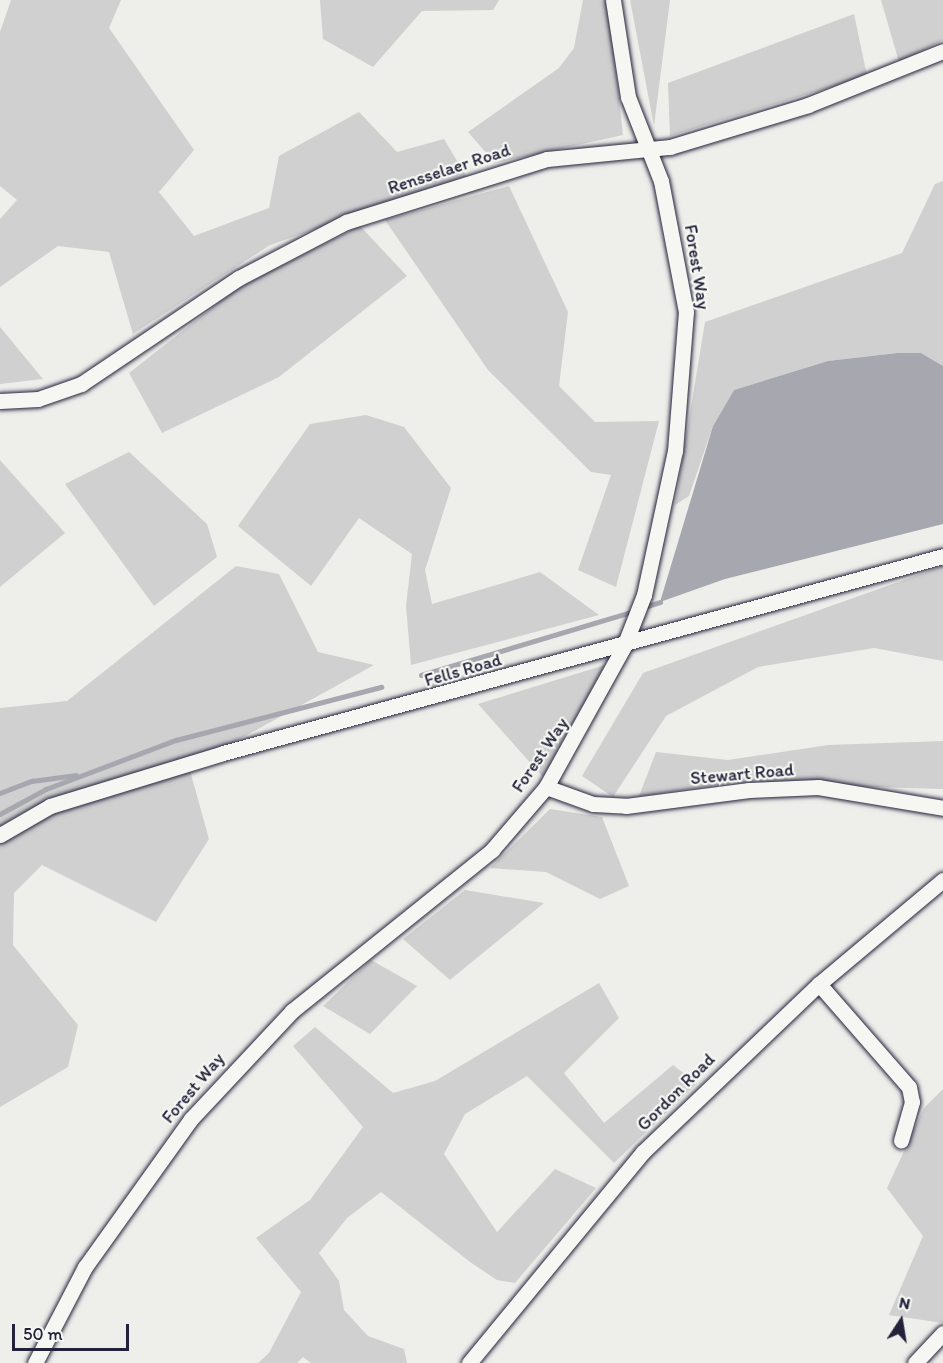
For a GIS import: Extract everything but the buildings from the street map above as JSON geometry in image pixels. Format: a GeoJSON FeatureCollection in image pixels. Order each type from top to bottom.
{"type":"FeatureCollection","features":[{"type":"Feature","properties":{"kind":"street","name":"Forest Way"},"geometry":{"type":"LineString","coordinates":[[35,1363],[85,1267],[142,1182],[244,1058],[334,974],[492,850],[546,788],[624,646],[644,595],[675,451],[686,312],[661,181],[645,147],[628,97],[613,0]]}},
{"type":"Feature","properties":{"kind":"street","name":"Rensselaer Road"},"geometry":{"type":"LineString","coordinates":[[0,401],[38,399],[81,384],[239,278],[346,222],[547,159],[645,147],[670,147],[798,108],[943,51]]}},
{"type":"Feature","properties":{"kind":"street","name":"Fells Road"},"geometry":{"type":"LineString","coordinates":[[0,836],[79,796],[943,556]]}},
{"type":"Feature","properties":{"kind":"street","name":"Stewart Road"},"geometry":{"type":"LineString","coordinates":[[546,788],[593,804],[626,806],[749,790],[818,788],[943,808]]}},
{"type":"Feature","properties":{"kind":"street","name":"Gordon Road"},"geometry":{"type":"LineString","coordinates":[[469,1363],[643,1152],[819,984],[943,879]]}},
{"type":"Feature","properties":{"kind":"street"},"geometry":{"type":"LineString","coordinates":[[819,984],[909,1087],[912,1102],[901,1140]]}},
{"type":"Feature","properties":{"kind":"street"},"geometry":{"type":"LineString","coordinates":[[915,1363],[943,1333]]}},
{"type":"Feature","properties":{"kind":"shaded area"},"geometry":{"type":"Polygon","coordinates":[[[11,0],[121,0],[109,28],[194,150],[159,192],[194,236],[269,208],[279,156],[359,112],[397,152],[444,139],[466,176],[270,245],[133,334],[109,252],[58,246],[0,287],[0,219],[17,200],[0,186],[0,32],[11,0]]]}},
{"type":"Feature","properties":{"kind":"shaded area"},"geometry":{"type":"Polygon","coordinates":[[[320,0],[499,0],[493,10],[422,11],[373,67],[323,39],[320,0]]]}},
{"type":"Feature","properties":{"kind":"shaded area"},"geometry":{"type":"Polygon","coordinates":[[[583,0],[608,0],[623,135],[495,163],[468,132],[559,68],[574,48],[583,0]]]}},
{"type":"Feature","properties":{"kind":"shaded area"},"geometry":{"type":"Polygon","coordinates":[[[630,0],[670,0],[654,126],[630,0]]]}},
{"type":"Feature","properties":{"kind":"shaded area"},"geometry":{"type":"Polygon","coordinates":[[[881,0],[943,0],[943,40],[899,62],[881,0]]]}},
{"type":"Feature","properties":{"kind":"shaded area"},"geometry":{"type":"Polygon","coordinates":[[[854,14],[867,76],[670,136],[668,83],[854,14]]]}},
{"type":"Feature","properties":{"kind":"shaded area"},"geometry":{"type":"Polygon","coordinates":[[[943,181],[943,366],[921,353],[897,353],[828,361],[734,390],[713,426],[689,496],[675,505],[705,322],[902,253],[935,184],[943,181]]]}},
{"type":"Feature","properties":{"kind":"shaded area"},"geometry":{"type":"Polygon","coordinates":[[[509,186],[568,312],[559,386],[595,422],[659,421],[616,587],[578,570],[611,475],[591,472],[488,370],[385,220],[509,186]]]}},
{"type":"Feature","properties":{"kind":"shaded area"},"geometry":{"type":"Polygon","coordinates":[[[360,226],[407,276],[279,377],[162,433],[129,373],[236,289],[360,226]]]}},
{"type":"Feature","properties":{"kind":"shaded area"},"geometry":{"type":"Polygon","coordinates":[[[0,327],[43,379],[0,384],[0,327]]]}},
{"type":"Feature","properties":{"kind":"shaded area"},"geometry":{"type":"Polygon","coordinates":[[[897,353],[921,353],[943,366],[943,524],[725,579],[660,602],[713,426],[734,390],[828,361],[897,353]]]}},
{"type":"Feature","properties":{"kind":"shaded area"},"geometry":{"type":"Polygon","coordinates":[[[366,415],[404,427],[451,488],[425,570],[432,604],[540,572],[599,615],[411,665],[406,606],[412,554],[359,518],[311,586],[238,526],[310,424],[366,415]]]}},
{"type":"Feature","properties":{"kind":"shaded area"},"geometry":{"type":"Polygon","coordinates":[[[129,452],[207,524],[217,557],[154,606],[65,484],[129,452]]]}},
{"type":"Feature","properties":{"kind":"shaded area"},"geometry":{"type":"Polygon","coordinates":[[[0,460],[65,533],[0,587],[0,460]]]}},
{"type":"Feature","properties":{"kind":"shaded area"},"geometry":{"type":"Polygon","coordinates":[[[236,566],[279,574],[318,652],[374,665],[189,767],[209,839],[156,922],[42,865],[14,893],[13,945],[78,1025],[68,1067],[0,1107],[0,708],[67,701],[236,566]]]}},
{"type":"Feature","properties":{"kind":"shaded area"},"geometry":{"type":"Polygon","coordinates":[[[943,566],[943,661],[874,648],[758,667],[666,716],[613,797],[582,776],[643,673],[943,566]]]}},
{"type":"Feature","properties":{"kind":"shaded area"},"geometry":{"type":"Polygon","coordinates":[[[605,665],[543,777],[478,704],[605,665]]]}},
{"type":"Feature","properties":{"kind":"shaded area"},"geometry":{"type":"Polygon","coordinates":[[[943,741],[943,789],[732,783],[639,796],[656,752],[728,760],[828,745],[943,741]]]}},
{"type":"Feature","properties":{"kind":"shaded area"},"geometry":{"type":"Polygon","coordinates":[[[550,809],[602,817],[629,886],[600,899],[546,872],[490,868],[550,809]]]}},
{"type":"Feature","properties":{"kind":"shaded area"},"geometry":{"type":"Polygon","coordinates":[[[465,890],[544,903],[450,980],[403,939],[465,890]]]}},
{"type":"Feature","properties":{"kind":"shaded area"},"geometry":{"type":"Polygon","coordinates":[[[371,960],[417,986],[370,1034],[323,1006],[371,960]]]}},
{"type":"Feature","properties":{"kind":"shaded area"},"geometry":{"type":"Polygon","coordinates":[[[599,983],[619,1018],[564,1073],[604,1123],[673,1065],[697,1083],[614,1163],[527,1076],[465,1114],[444,1154],[497,1232],[555,1169],[596,1188],[515,1283],[497,1280],[470,1262],[381,1192],[347,1218],[319,1253],[339,1281],[344,1310],[368,1336],[404,1349],[407,1363],[311,1363],[303,1357],[297,1363],[258,1363],[269,1353],[301,1292],[256,1238],[310,1200],[363,1127],[293,1046],[315,1027],[393,1093],[435,1081],[599,983]]]}},
{"type":"Feature","properties":{"kind":"shaded area"},"geometry":{"type":"Polygon","coordinates":[[[943,1089],[943,1323],[889,1315],[923,1236],[887,1188],[924,1108],[943,1089]]]}},
{"type":"Feature","properties":{"kind":"waterway"},"geometry":{"type":"LineString","coordinates":[[642,608],[660,602]]}},
{"type":"Feature","properties":{"kind":"waterway"},"geometry":{"type":"LineString","coordinates":[[421,675],[634,611]]}},
{"type":"Feature","properties":{"kind":"waterway"},"geometry":{"type":"LineString","coordinates":[[0,814],[46,789],[176,740],[381,687]]}},
{"type":"Feature","properties":{"kind":"waterway"},"geometry":{"type":"LineString","coordinates":[[0,793],[32,781],[76,775]]}}]}
